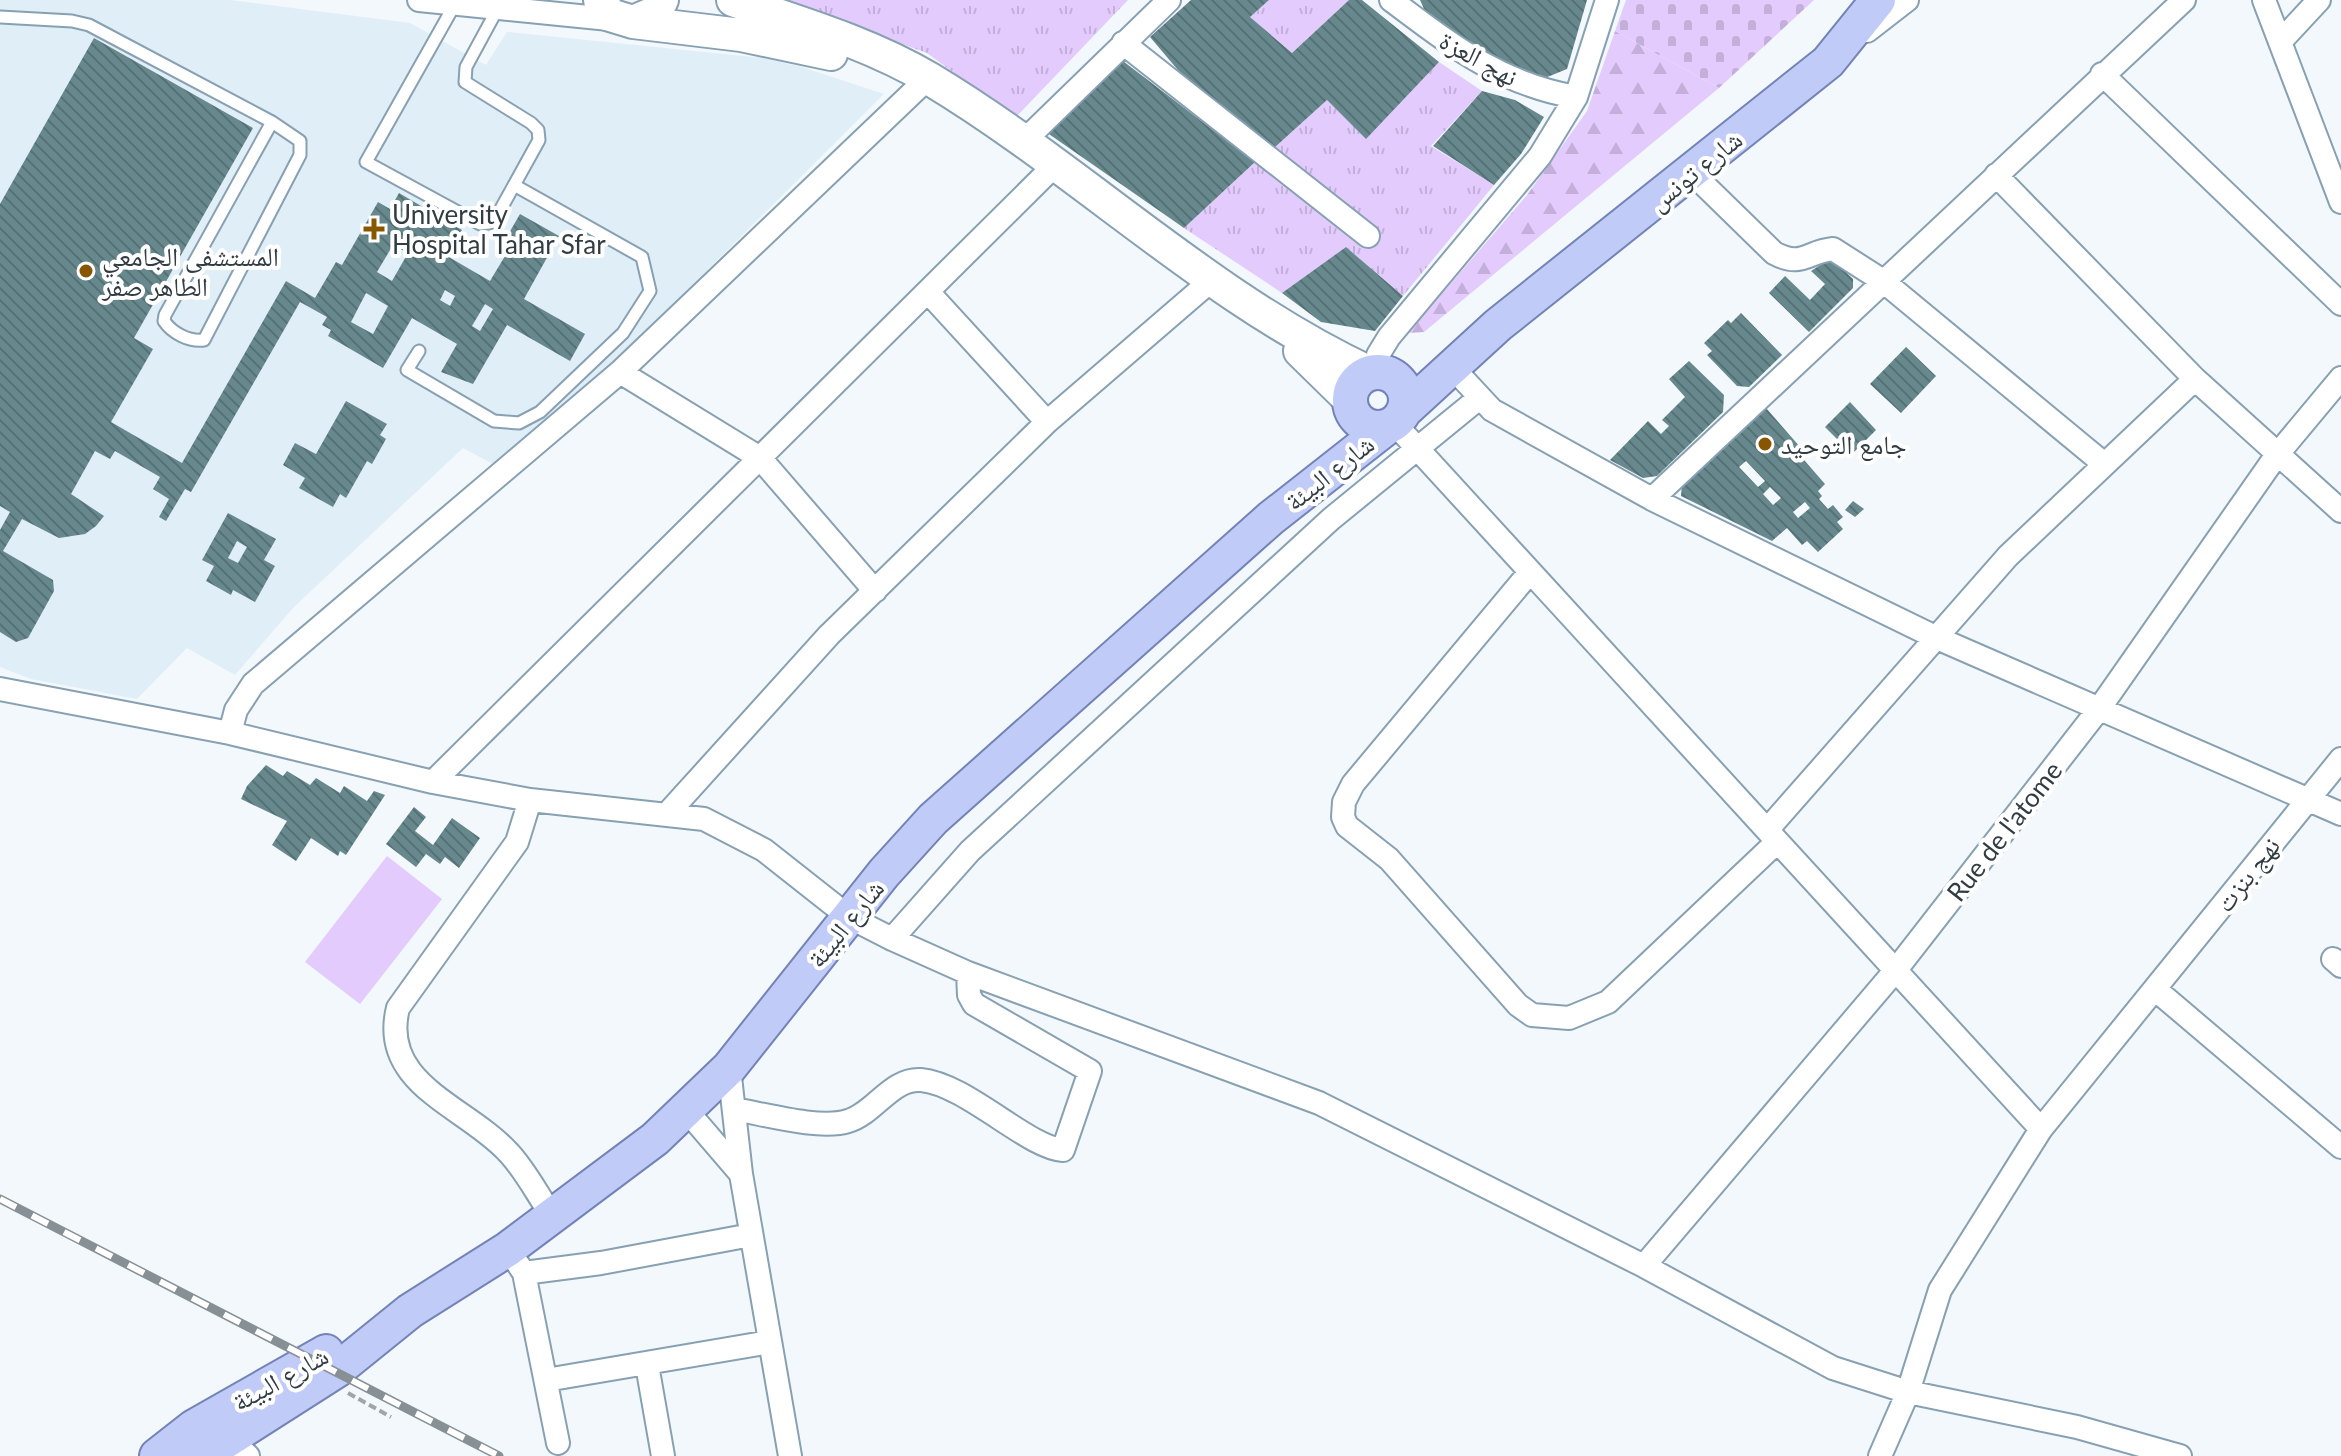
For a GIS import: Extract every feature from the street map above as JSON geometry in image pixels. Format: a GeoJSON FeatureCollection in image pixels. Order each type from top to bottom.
{"type":"FeatureCollection","features":[{"type":"Feature","properties":{"kind":"main road","name":"شارع تونس"},"geometry":{"type":"LineString","coordinates":[[1395,421],[1498,325],[1828,62],[1878,0]]}},
{"type":"Feature","properties":{"kind":"main road","name":"شارع تونس"},"geometry":{"type":"LineString","coordinates":[[1379,373],[1416,366],[1498,325]]}},
{"type":"Feature","properties":{"kind":"main road"},"geometry":{"type":"LineString","coordinates":[[1379,373],[1395,378],[1405,393],[1395,421],[1370,427],[1355,417],[1350,400],[1355,383],[1379,373]]}},
{"type":"Feature","properties":{"kind":"main road","name":"شارع البيئة"},"geometry":{"type":"LineString","coordinates":[[1271,518],[1331,440],[1350,400]]}},
{"type":"Feature","properties":{"kind":"main road","name":"شارع البيئة"},"geometry":{"type":"LineString","coordinates":[[157,1456],[194,1427],[285,1374],[516,1261],[553,1217],[687,1111],[729,1068],[849,917],[933,819],[1271,518],[1395,421]]}},
{"type":"Feature","properties":{"kind":"main road","name":"شارع البيئة"},"geometry":{"type":"LineString","coordinates":[[226,1450],[410,1311]]}},
{"type":"Feature","properties":{"kind":"street"},"geometry":{"type":"LineString","coordinates":[[419,0],[502,9],[617,14],[654,13],[662,0]]}},
{"type":"Feature","properties":{"kind":"street"},"geometry":{"type":"LineString","coordinates":[[502,9],[530,0]]}},
{"type":"Feature","properties":{"kind":"street"},"geometry":{"type":"LineString","coordinates":[[733,0],[867,46],[928,78],[1025,140],[1256,311],[1329,354],[1379,373],[1378,355],[1389,337],[1540,156],[1576,97],[1607,0]]}},
{"type":"Feature","properties":{"kind":"street"},"geometry":{"type":"LineString","coordinates":[[1025,140],[1169,0]]}},
{"type":"Feature","properties":{"kind":"street"},"geometry":{"type":"LineString","coordinates":[[1828,62],[1907,0]]}},
{"type":"Feature","properties":{"kind":"street"},"geometry":{"type":"LineString","coordinates":[[1652,499],[2184,0]]}},
{"type":"Feature","properties":{"kind":"street"},"geometry":{"type":"LineString","coordinates":[[2264,0],[2341,202]]}},
{"type":"Feature","properties":{"kind":"street"},"geometry":{"type":"LineString","coordinates":[[2280,42],[2319,0]]}},
{"type":"Feature","properties":{"kind":"street","name":"نهج العزة"},"geometry":{"type":"LineString","coordinates":[[1397,2],[1460,53],[1491,70],[1546,92],[1576,97]]}},
{"type":"Feature","properties":{"kind":"street"},"geometry":{"type":"LineString","coordinates":[[617,14],[793,44],[928,78]]}},
{"type":"Feature","properties":{"kind":"street"},"geometry":{"type":"LineString","coordinates":[[1123,43],[1368,236]]}},
{"type":"Feature","properties":{"kind":"street"},"geometry":{"type":"LineString","coordinates":[[2102,74],[2341,304]]}},
{"type":"Feature","properties":{"kind":"street"},"geometry":{"type":"LineString","coordinates":[[230,733],[236,710],[253,684],[620,372],[928,78]]}},
{"type":"Feature","properties":{"kind":"street"},"geometry":{"type":"LineString","coordinates":[[433,782],[1057,163]]}},
{"type":"Feature","properties":{"kind":"street"},"geometry":{"type":"LineString","coordinates":[[1692,173],[1774,253],[1799,261],[1833,249],[1883,281],[2103,463]]}},
{"type":"Feature","properties":{"kind":"street"},"geometry":{"type":"LineString","coordinates":[[1996,175],[2195,379],[2276,456],[2341,511]]}},
{"type":"Feature","properties":{"kind":"street"},"geometry":{"type":"LineString","coordinates":[[668,813],[829,635],[1047,422],[1213,279]]}},
{"type":"Feature","properties":{"kind":"street"},"geometry":{"type":"LineString","coordinates":[[928,292],[1047,422]]}},
{"type":"Feature","properties":{"kind":"street"},"geometry":{"type":"LineString","coordinates":[[1256,311],[1350,400]]}},
{"type":"Feature","properties":{"kind":"street"},"geometry":{"type":"LineString","coordinates":[[1452,367],[1478,399],[1492,410],[1652,499],[1937,638],[2341,814]]}},
{"type":"Feature","properties":{"kind":"street"},"geometry":{"type":"LineString","coordinates":[[620,372],[760,458],[875,591]]}},
{"type":"Feature","properties":{"kind":"street","name":"Rue de l'atome"},"geometry":{"type":"LineString","coordinates":[[1644,1266],[1895,971],[2099,709],[2276,456],[2341,378]]}},
{"type":"Feature","properties":{"kind":"street"},"geometry":{"type":"LineString","coordinates":[[1530,572],[1353,784],[1344,802],[1343,817],[1347,826],[1389,859],[1518,1005],[1532,1015],[1569,1018],[1608,1002],[1772,836],[2008,556],[2195,379]]}},
{"type":"Feature","properties":{"kind":"street"},"geometry":{"type":"LineString","coordinates":[[892,939],[993,830],[1331,519],[1478,399]]}},
{"type":"Feature","properties":{"kind":"street"},"geometry":{"type":"LineString","coordinates":[[1395,421],[1418,450],[2041,1129]]}},
{"type":"Feature","properties":{"kind":"street"},"geometry":{"type":"LineString","coordinates":[[0,689],[230,733],[433,782],[530,800],[704,819],[746,839],[849,917],[892,939],[968,973],[1319,1103],[1644,1266],[1833,1368],[1908,1392],[2077,1427],[2139,1450],[2180,1456]]}},
{"type":"Feature","properties":{"kind":"street","name":"نهج بنزت"},"geometry":{"type":"LineString","coordinates":[[1880,1456],[1908,1392],[1940,1290],[2041,1129],[2341,759]]}},
{"type":"Feature","properties":{"kind":"street"},"geometry":{"type":"LineString","coordinates":[[530,800],[517,842],[398,1008],[392,1030],[398,1052],[413,1075],[450,1109],[508,1152],[553,1217]]}},
{"type":"Feature","properties":{"kind":"street"},"geometry":{"type":"LineString","coordinates":[[734,1109],[830,1124],[865,1114],[907,1081],[924,1080],[995,1112],[1044,1145],[1063,1150],[1090,1071],[974,1004],[969,995],[968,973]]}},
{"type":"Feature","properties":{"kind":"street"},"geometry":{"type":"LineString","coordinates":[[2156,990],[2338,1138]]}},
{"type":"Feature","properties":{"kind":"street"},"geometry":{"type":"LineString","coordinates":[[729,1068],[741,1174],[790,1456]]}},
{"type":"Feature","properties":{"kind":"street"},"geometry":{"type":"LineString","coordinates":[[687,1111],[741,1174]]}},
{"type":"Feature","properties":{"kind":"street"},"geometry":{"type":"LineString","coordinates":[[558,1443],[546,1380],[516,1261],[601,1263],[751,1235]]}},
{"type":"Feature","properties":{"kind":"street"},"geometry":{"type":"LineString","coordinates":[[546,1380],[770,1342]]}},
{"type":"Feature","properties":{"kind":"street"},"geometry":{"type":"LineString","coordinates":[[647,1365],[663,1456]]}},
{"type":"Feature","properties":{"kind":"lane"},"geometry":{"type":"LineString","coordinates":[[455,4],[366,162],[480,224],[494,220],[537,145],[538,130],[531,123],[472,89],[464,76],[466,67],[502,9]]}},
{"type":"Feature","properties":{"kind":"lane"},"geometry":{"type":"LineString","coordinates":[[0,17],[72,21],[89,25],[272,122],[300,141],[300,155],[204,340],[191,340],[169,328],[164,321],[165,315],[272,122]]}},
{"type":"Feature","properties":{"kind":"lane"},"geometry":{"type":"LineString","coordinates":[[419,351],[407,370],[494,421],[519,423],[540,412],[623,333],[650,291],[642,257],[514,185]]}},
{"type":"Feature","properties":{"kind":"path"},"geometry":{"type":"LineString","coordinates":[[322,1379],[391,1417]]}},
{"type":"Feature","properties":{"kind":"shaded area","name":"University Hospital Tahar Sfar"},"geometry":{"type":"Polygon","coordinates":[[[0,0],[230,0],[410,23],[486,65],[507,32],[763,58],[802,67],[884,94],[613,364],[493,464],[463,448],[294,607],[235,675],[187,648],[137,699],[31,679],[0,667],[0,0]]]}},
{"type":"Feature","properties":{"kind":"green space"},"geometry":{"type":"Polygon","coordinates":[[[780,0],[1128,0],[1015,118],[927,53],[780,0]]]}},
{"type":"Feature","properties":{"kind":"green space"},"geometry":{"type":"Polygon","coordinates":[[[1269,0],[1349,0],[1292,53],[1250,17],[1269,0]]]}},
{"type":"Feature","properties":{"kind":"green space"},"geometry":{"type":"Polygon","coordinates":[[[1626,0],[1814,0],[1719,88],[1615,31],[1626,0]]]}},
{"type":"Feature","properties":{"kind":"green space"},"geometry":{"type":"Polygon","coordinates":[[[1615,31],[1719,88],[1424,332],[1408,333],[1527,195],[1587,111],[1615,31]]]}},
{"type":"Feature","properties":{"kind":"green space"},"geometry":{"type":"Polygon","coordinates":[[[1439,62],[1482,91],[1431,146],[1494,185],[1403,296],[1346,247],[1282,293],[1184,228],[1255,162],[1302,199],[1315,186],[1274,148],[1327,100],[1366,138],[1439,62]]]}},
{"type":"Feature","properties":{"kind":"green space"},"geometry":{"type":"Polygon","coordinates":[[[387,856],[442,899],[360,1004],[305,962],[387,856]]]}},
{"type":"Feature","properties":{"kind":"building"},"geometry":{"type":"Polygon","coordinates":[[[1191,0],[1269,0],[1250,17],[1292,53],[1349,0],[1362,0],[1439,62],[1366,139],[1327,100],[1274,148],[1183,76],[1150,37],[1191,0]]]}},
{"type":"Feature","properties":{"kind":"building"},"geometry":{"type":"Polygon","coordinates":[[[1420,0],[1587,0],[1567,69],[1540,80],[1478,52],[1425,11],[1420,0]]]}},
{"type":"Feature","properties":{"kind":"building","name":"المستشفى الجامعي الطاهر صفر"},"geometry":{"type":"Polygon","coordinates":[[[94,38],[253,128],[134,338],[153,349],[111,422],[182,463],[286,281],[315,298],[336,262],[342,265],[378,202],[390,209],[399,193],[462,230],[447,256],[490,281],[505,256],[498,252],[520,214],[559,236],[524,299],[585,334],[570,361],[507,325],[473,384],[441,372],[457,344],[412,318],[383,368],[328,336],[331,330],[322,325],[327,317],[300,302],[191,492],[185,489],[166,521],[159,517],[169,499],[153,489],[160,477],[115,451],[110,459],[95,451],[71,494],[104,516],[96,526],[85,534],[59,538],[22,519],[3,551],[53,580],[54,591],[28,638],[16,642],[0,632],[0,530],[10,512],[0,506],[0,204],[94,38]],[[393,245],[377,272],[392,281],[408,253],[393,245]],[[445,290],[440,300],[450,306],[455,296],[445,290]],[[366,293],[351,322],[373,334],[388,306],[366,293]],[[485,304],[472,326],[480,331],[493,309],[485,304]]]}},
{"type":"Feature","properties":{"kind":"building"},"geometry":{"type":"Polygon","coordinates":[[[1119,58],[1255,162],[1184,228],[1046,132],[1119,58]]]}},
{"type":"Feature","properties":{"kind":"building"},"geometry":{"type":"Polygon","coordinates":[[[1482,91],[1515,100],[1544,117],[1521,154],[1494,185],[1433,146],[1482,91]]]}},
{"type":"Feature","properties":{"kind":"building"},"geometry":{"type":"Polygon","coordinates":[[[1346,247],[1403,296],[1375,331],[1321,322],[1282,293],[1346,247]]]}},
{"type":"Feature","properties":{"kind":"building"},"geometry":{"type":"Polygon","coordinates":[[[1828,260],[1834,261],[1853,279],[1853,288],[1809,332],[1769,293],[1785,276],[1810,300],[1825,284],[1811,271],[1828,260]]]}},
{"type":"Feature","properties":{"kind":"building"},"geometry":{"type":"Polygon","coordinates":[[[1741,313],[1782,355],[1749,387],[1737,386],[1707,355],[1712,351],[1704,343],[1728,320],[1731,323],[1741,313]]]}},
{"type":"Feature","properties":{"kind":"building"},"geometry":{"type":"Polygon","coordinates":[[[1906,347],[1936,376],[1901,413],[1870,384],[1906,347]]]}},
{"type":"Feature","properties":{"kind":"building"},"geometry":{"type":"Polygon","coordinates":[[[1689,361],[1724,395],[1723,412],[1657,476],[1643,478],[1610,460],[1648,421],[1661,434],[1669,426],[1662,420],[1685,397],[1669,379],[1689,361]]]}},
{"type":"Feature","properties":{"kind":"building"},"geometry":{"type":"Polygon","coordinates":[[[346,401],[387,424],[380,435],[386,439],[372,464],[367,461],[346,498],[340,494],[333,507],[299,488],[305,478],[283,465],[295,443],[316,454],[346,401]]]}},
{"type":"Feature","properties":{"kind":"building"},"geometry":{"type":"Polygon","coordinates":[[[1850,402],[1876,430],[1852,454],[1825,427],[1850,402]]]}},
{"type":"Feature","properties":{"kind":"building"},"geometry":{"type":"Polygon","coordinates":[[[1766,408],[1801,448],[1797,452],[1825,484],[1818,491],[1822,496],[1819,499],[1828,509],[1833,505],[1843,517],[1837,522],[1843,529],[1818,552],[1807,541],[1802,545],[1787,528],[1772,541],[1681,496],[1682,484],[1766,408]],[[1746,461],[1739,467],[1758,487],[1765,481],[1746,461]],[[1770,487],[1763,494],[1773,505],[1781,498],[1770,487]],[[1805,502],[1793,512],[1798,518],[1810,508],[1805,502]]]}},
{"type":"Feature","properties":{"kind":"building"},"geometry":{"type":"Polygon","coordinates":[[[1853,501],[1864,509],[1855,517],[1845,510],[1853,501]]]}},
{"type":"Feature","properties":{"kind":"building"},"geometry":{"type":"Polygon","coordinates":[[[228,513],[276,539],[264,560],[275,566],[255,602],[233,590],[231,595],[206,581],[214,566],[202,560],[228,513]],[[237,541],[228,558],[238,563],[247,547],[237,541]]]}},
{"type":"Feature","properties":{"kind":"building"},"geometry":{"type":"Polygon","coordinates":[[[266,765],[283,776],[287,771],[310,785],[316,778],[340,793],[344,786],[367,801],[374,791],[385,795],[346,855],[340,851],[338,856],[311,838],[296,861],[272,845],[287,821],[241,799],[247,786],[266,765]]]}},
{"type":"Feature","properties":{"kind":"building"},"geometry":{"type":"Polygon","coordinates":[[[414,807],[426,817],[415,831],[433,845],[452,818],[480,838],[459,868],[445,857],[440,864],[426,854],[416,867],[386,844],[414,807]]]}},
{"type":"Feature","properties":{"kind":"railway"},"geometry":{"type":"LineString","coordinates":[[0,1199],[499,1456]]}},
{"type":"Feature","properties":{"kind":"place","name":"University Hospital Tahar Sfar"},"geometry":{"type":"Point","coordinates":[374,229]}},
{"type":"Feature","properties":{"kind":"place","name":"المستشفى الجامعي الطاهر صفر"},"geometry":{"type":"Point","coordinates":[86,271]}},
{"type":"Feature","properties":{"kind":"place","name":"جامع التوحيد"},"geometry":{"type":"Point","coordinates":[1765,444]}}]}
